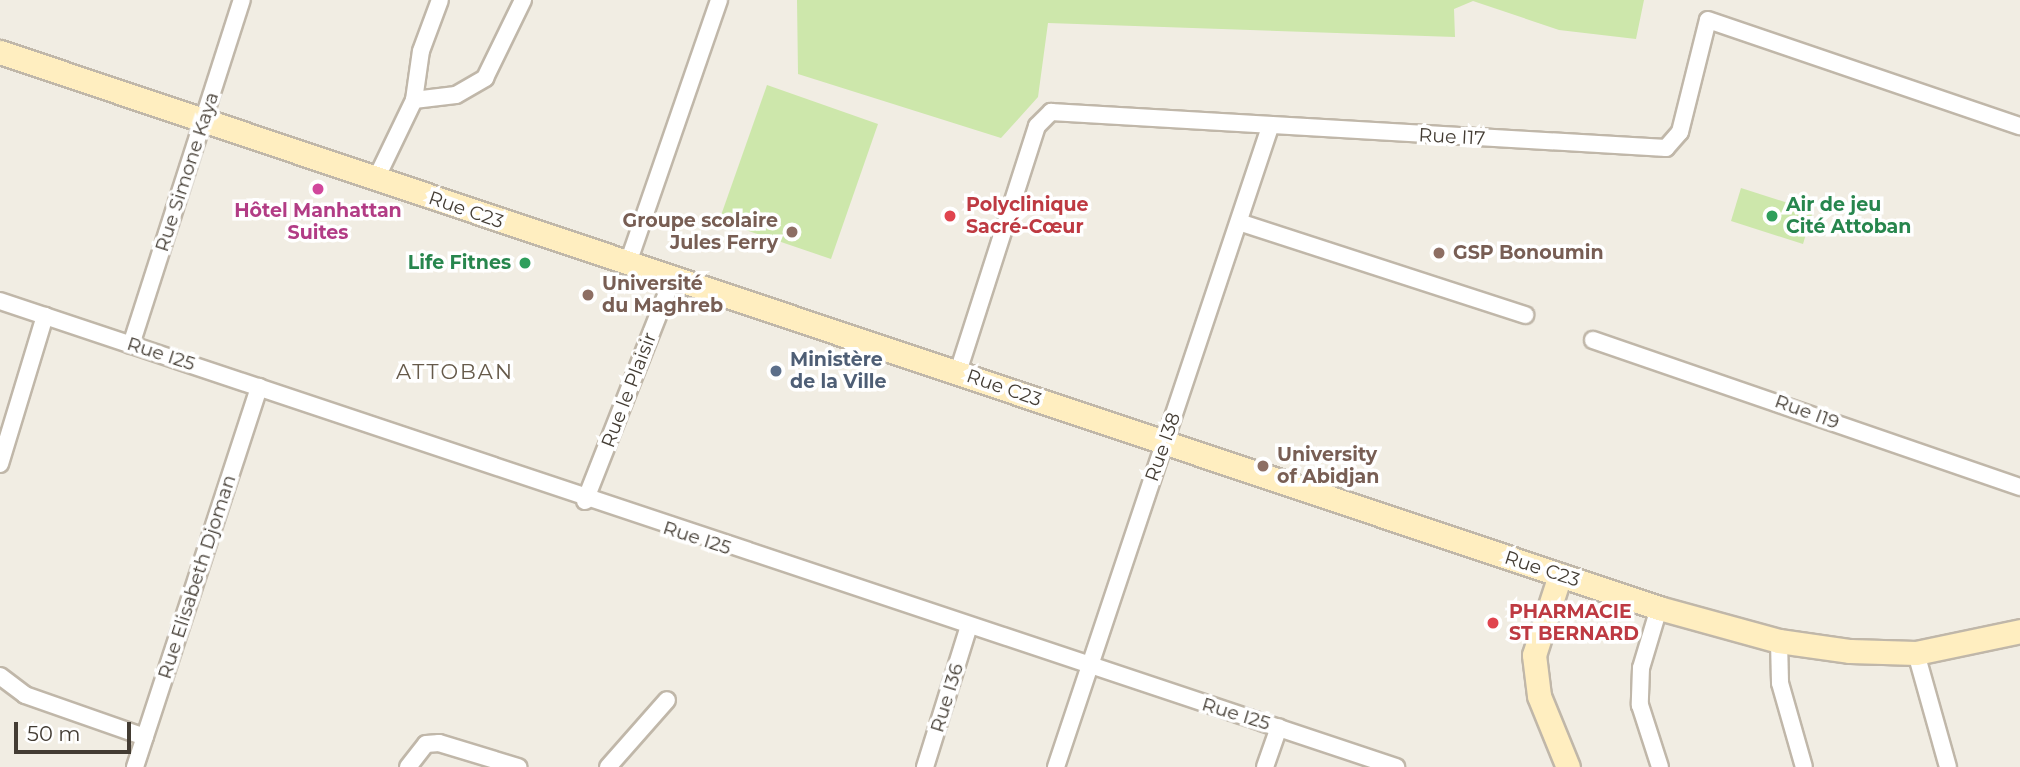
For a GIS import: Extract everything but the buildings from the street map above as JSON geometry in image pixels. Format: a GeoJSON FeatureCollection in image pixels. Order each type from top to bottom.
{"type":"FeatureCollection","features":[{"type":"Feature","properties":{"kind":"street","name":"Rue Simone Kaya"},"geometry":{"type":"LineString","coordinates":[[131,345],[242,0]]}},
{"type":"Feature","properties":{"kind":"street"},"geometry":{"type":"LineString","coordinates":[[376,179],[414,100],[421,51],[440,0]]}},
{"type":"Feature","properties":{"kind":"street"},"geometry":{"type":"LineString","coordinates":[[414,100],[456,94],[485,78],[523,0]]}},
{"type":"Feature","properties":{"kind":"street"},"geometry":{"type":"LineString","coordinates":[[628,263],[719,0]]}},
{"type":"Feature","properties":{"kind":"street","name":"Rue I17"},"geometry":{"type":"LineString","coordinates":[[958,372],[1044,115],[1666,148],[1680,132],[1709,20],[2020,126]]}},
{"type":"Feature","properties":{"kind":"street","name":"Rue C23"},"geometry":{"type":"LineString","coordinates":[[0,52],[204,118],[376,179],[1659,608],[1779,641],[1916,653],[2020,631]]}},
{"type":"Feature","properties":{"kind":"street","name":"Rue I38"},"geometry":{"type":"LineString","coordinates":[[1056,767],[1270,127]]}},
{"type":"Feature","properties":{"kind":"street"},"geometry":{"type":"LineString","coordinates":[[1239,222],[1525,315]]}},
{"type":"Feature","properties":{"kind":"street","name":"Rue le Plaisir"},"geometry":{"type":"LineString","coordinates":[[585,501],[673,278]]}},
{"type":"Feature","properties":{"kind":"street","name":"Rue I25"},"geometry":{"type":"LineString","coordinates":[[0,301],[968,629],[1279,727],[1396,767]]}},
{"type":"Feature","properties":{"kind":"street"},"geometry":{"type":"LineString","coordinates":[[0,464],[45,316]]}},
{"type":"Feature","properties":{"kind":"street","name":"Rue I19"},"geometry":{"type":"LineString","coordinates":[[1593,340],[2020,487]]}},
{"type":"Feature","properties":{"kind":"street","name":"Rue Elisabeth Djoman"},"geometry":{"type":"LineString","coordinates":[[135,767],[259,387]]}},
{"type":"Feature","properties":{"kind":"street"},"geometry":{"type":"LineString","coordinates":[[1560,575],[1534,655],[1539,696],[1568,767]]}},
{"type":"Feature","properties":{"kind":"street"},"geometry":{"type":"LineString","coordinates":[[1659,608],[1641,668],[1640,705],[1660,767]]}},
{"type":"Feature","properties":{"kind":"street","name":"Rue I36"},"geometry":{"type":"LineString","coordinates":[[925,767],[968,629]]}},
{"type":"Feature","properties":{"kind":"street"},"geometry":{"type":"LineString","coordinates":[[1779,641],[1780,683],[1804,767]]}},
{"type":"Feature","properties":{"kind":"street"},"geometry":{"type":"LineString","coordinates":[[1916,653],[1948,767]]}},
{"type":"Feature","properties":{"kind":"street"},"geometry":{"type":"LineString","coordinates":[[0,676],[25,695],[145,737]]}},
{"type":"Feature","properties":{"kind":"street"},"geometry":{"type":"LineString","coordinates":[[608,767],[667,699]]}},
{"type":"Feature","properties":{"kind":"street"},"geometry":{"type":"LineString","coordinates":[[1265,767],[1279,727]]}},
{"type":"Feature","properties":{"kind":"street"},"geometry":{"type":"LineString","coordinates":[[408,767],[426,744],[439,743],[518,767]]}},
{"type":"Feature","properties":{"kind":"green space"},"geometry":{"type":"Polygon","coordinates":[[[797,0],[1644,0],[1636,39],[1559,30],[1473,1],[1454,9],[1455,37],[1048,23],[1038,97],[1001,138],[798,74],[797,0]]]}},
{"type":"Feature","properties":{"kind":"green space"},"geometry":{"type":"Polygon","coordinates":[[[767,85],[878,124],[831,259],[719,221],[767,85]]]}},
{"type":"Feature","properties":{"kind":"green space","name":"Air de jeu Cité Attoban"},"geometry":{"type":"Polygon","coordinates":[[[1741,188],[1813,211],[1803,244],[1731,221],[1741,188]]]}},
{"type":"Feature","properties":{"kind":"place","name":"Hôtel Manhattan Suites"},"geometry":{"type":"Point","coordinates":[318,189]}},
{"type":"Feature","properties":{"kind":"place","name":"Polyclinique Sacré-Cœur"},"geometry":{"type":"Point","coordinates":[950,216]}},
{"type":"Feature","properties":{"kind":"place","name":"Air de jeu Cité Attoban"},"geometry":{"type":"Point","coordinates":[1772,216]}},
{"type":"Feature","properties":{"kind":"place","name":"Groupe scolaire Jules Ferry"},"geometry":{"type":"Point","coordinates":[792,232]}},
{"type":"Feature","properties":{"kind":"place","name":"GSP Bonoumin"},"geometry":{"type":"Point","coordinates":[1439,253]}},
{"type":"Feature","properties":{"kind":"place","name":"Life Fitnes"},"geometry":{"type":"Point","coordinates":[525,263]}},
{"type":"Feature","properties":{"kind":"place","name":"Université du Maghreb"},"geometry":{"type":"Point","coordinates":[588,295]}},
{"type":"Feature","properties":{"kind":"place","name":"Ministère de la Ville"},"geometry":{"type":"Point","coordinates":[776,371]}},
{"type":"Feature","properties":{"kind":"place","name":"University of Abidjan"},"geometry":{"type":"Point","coordinates":[1263,466]}},
{"type":"Feature","properties":{"kind":"place","name":"PHARMACIE ST BERNARD"},"geometry":{"type":"Point","coordinates":[1493,623]}},
{"type":"Feature","properties":{"kind":"district","name":"ATTOBAN"},"geometry":{"type":"Point","coordinates":[455,372]}}]}
